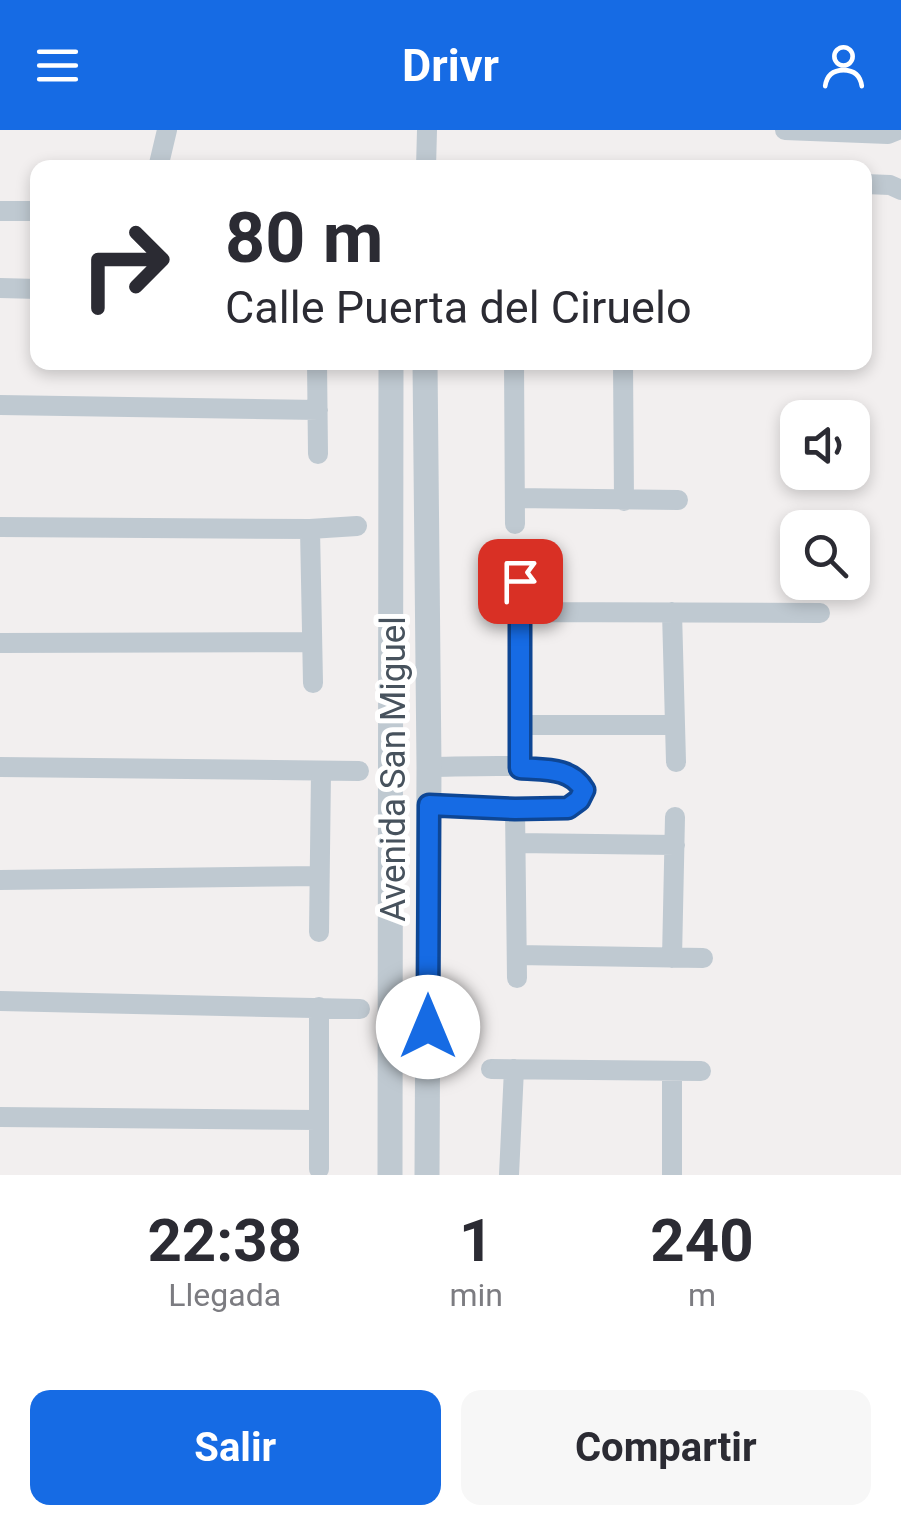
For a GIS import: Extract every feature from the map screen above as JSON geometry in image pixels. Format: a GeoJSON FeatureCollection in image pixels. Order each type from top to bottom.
{"type":"FeatureCollection","features":[{"type":"Feature","properties":{"kind":"street"},"geometry":{"type":"LineString","coordinates":[[160,160],[168,130]]}},
{"type":"Feature","properties":{"kind":"street"},"geometry":{"type":"LineString","coordinates":[[426,160],[427,130]]}},
{"type":"Feature","properties":{"kind":"street"},"geometry":{"type":"LineString","coordinates":[[785,130],[888,134],[898,130]]}},
{"type":"Feature","properties":{"kind":"street"},"geometry":{"type":"LineString","coordinates":[[872,184],[901,190]]}},
{"type":"Feature","properties":{"kind":"street"},"geometry":{"type":"LineString","coordinates":[[0,211],[30,211]]}},
{"type":"Feature","properties":{"kind":"street"},"geometry":{"type":"LineString","coordinates":[[0,288],[30,288]]}},
{"type":"Feature","properties":{"kind":"street"},"geometry":{"type":"LineString","coordinates":[[317,370],[318,454]]}},
{"type":"Feature","properties":{"kind":"street","name":"Avenida San Miguel"},"geometry":{"type":"LineString","coordinates":[[390,1175],[391,370]]}},
{"type":"Feature","properties":{"kind":"street","name":"Avenida San Miguel"},"geometry":{"type":"LineString","coordinates":[[426,370],[426,1175]]}},
{"type":"Feature","properties":{"kind":"street"},"geometry":{"type":"LineString","coordinates":[[514,370],[515,524]]}},
{"type":"Feature","properties":{"kind":"street"},"geometry":{"type":"LineString","coordinates":[[624,370],[624,501]]}},
{"type":"Feature","properties":{"kind":"street"},"geometry":{"type":"LineString","coordinates":[[0,406],[318,410]]}},
{"type":"Feature","properties":{"kind":"street"},"geometry":{"type":"LineString","coordinates":[[515,498],[678,500]]}},
{"type":"Feature","properties":{"kind":"street"},"geometry":{"type":"LineString","coordinates":[[0,527],[357,526]]}},
{"type":"Feature","properties":{"kind":"street"},"geometry":{"type":"LineString","coordinates":[[310,529],[313,683]]}},
{"type":"Feature","properties":{"kind":"street"},"geometry":{"type":"LineString","coordinates":[[520,581],[520,768]]}},
{"type":"Feature","properties":{"kind":"street"},"geometry":{"type":"LineString","coordinates":[[520,612],[820,613]]}},
{"type":"Feature","properties":{"kind":"street"},"geometry":{"type":"LineString","coordinates":[[672,612],[676,762]]}},
{"type":"Feature","properties":{"kind":"street"},"geometry":{"type":"LineString","coordinates":[[0,643],[312,642]]}},
{"type":"Feature","properties":{"kind":"street"},"geometry":{"type":"LineString","coordinates":[[522,725],[675,725]]}},
{"type":"Feature","properties":{"kind":"street"},"geometry":{"type":"LineString","coordinates":[[0,766],[359,770]]}},
{"type":"Feature","properties":{"kind":"street"},"geometry":{"type":"LineString","coordinates":[[429,767],[568,773],[584,790],[568,808],[429,805]]}},
{"type":"Feature","properties":{"kind":"street"},"geometry":{"type":"LineString","coordinates":[[319,932],[322,772]]}},
{"type":"Feature","properties":{"kind":"street"},"geometry":{"type":"LineString","coordinates":[[515,809],[517,978]]}},
{"type":"Feature","properties":{"kind":"street"},"geometry":{"type":"LineString","coordinates":[[672,958],[676,816]]}},
{"type":"Feature","properties":{"kind":"street"},"geometry":{"type":"LineString","coordinates":[[517,842],[675,845]]}},
{"type":"Feature","properties":{"kind":"street"},"geometry":{"type":"LineString","coordinates":[[0,880],[318,876]]}},
{"type":"Feature","properties":{"kind":"street"},"geometry":{"type":"LineString","coordinates":[[517,955],[702,958]]}},
{"type":"Feature","properties":{"kind":"street"},"geometry":{"type":"LineString","coordinates":[[0,1002],[360,1009]]}},
{"type":"Feature","properties":{"kind":"street"},"geometry":{"type":"LineString","coordinates":[[319,1007],[320,1168]]}},
{"type":"Feature","properties":{"kind":"street"},"geometry":{"type":"LineString","coordinates":[[491,1068],[701,1071]]}},
{"type":"Feature","properties":{"kind":"street"},"geometry":{"type":"LineString","coordinates":[[509,1175],[514,1069]]}},
{"type":"Feature","properties":{"kind":"street"},"geometry":{"type":"LineString","coordinates":[[672,1071],[672,1175]]}},
{"type":"Feature","properties":{"kind":"street"},"geometry":{"type":"LineString","coordinates":[[0,1117],[318,1120]]}},
{"type":"Feature","properties":{"kind":"route"},"geometry":{"type":"LineString","coordinates":[[428,1027],[429,805],[568,808],[584,790],[568,773],[520,768],[520,581]]}}]}
